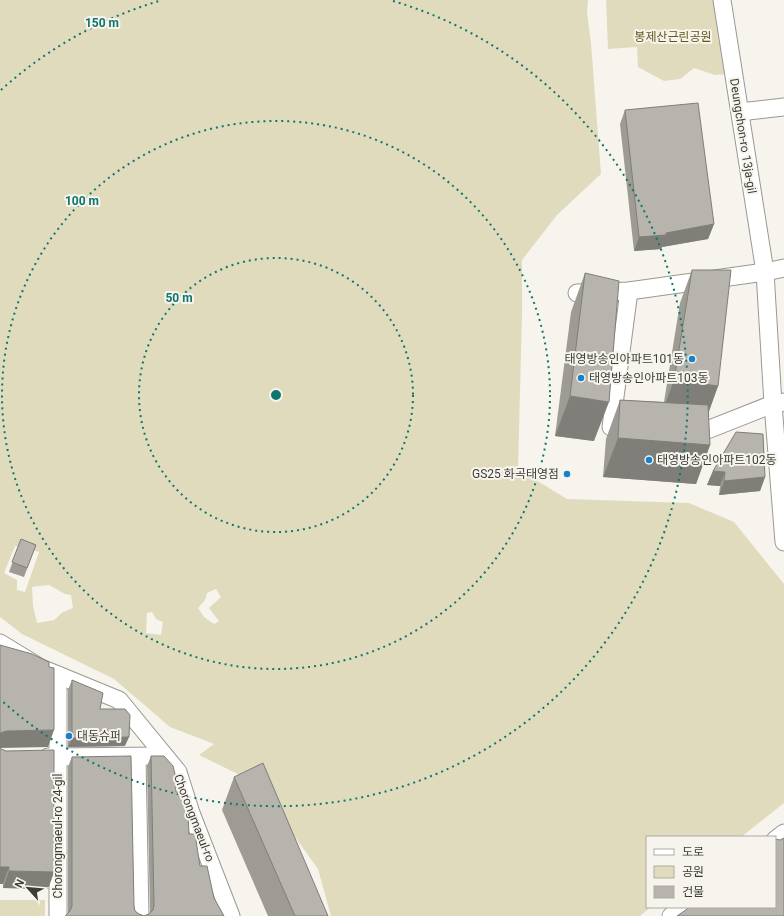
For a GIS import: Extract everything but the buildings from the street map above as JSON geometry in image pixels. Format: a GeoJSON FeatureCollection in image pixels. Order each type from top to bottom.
{"type":"FeatureCollection","features":[{"type":"Feature","properties":{"kind":"street","name":"Deungchon-ro 13ja-gil"},"geometry":{"type":"LineString","coordinates":[[722,0],[765,272],[778,403],[784,542]]}},
{"type":"Feature","properties":{"kind":"street"},"geometry":{"type":"LineString","coordinates":[[740,112],[784,107]]}},
{"type":"Feature","properties":{"kind":"street"},"geometry":{"type":"LineString","coordinates":[[577,293],[629,291],[784,268]]}},
{"type":"Feature","properties":{"kind":"street"},"geometry":{"type":"LineString","coordinates":[[629,291],[612,427],[643,429]]}},
{"type":"Feature","properties":{"kind":"street"},"geometry":{"type":"LineString","coordinates":[[674,432],[697,434],[778,403]]}},
{"type":"Feature","properties":{"kind":"street","name":"Chorongmaeul-ro"},"geometry":{"type":"LineString","coordinates":[[0,643],[40,668],[119,700],[178,772],[191,813],[231,916]]}},
{"type":"Feature","properties":{"kind":"street","name":"Chorongmaeul-ro 24-gil"},"geometry":{"type":"LineString","coordinates":[[58,675],[58,916]]}},
{"type":"Feature","properties":{"kind":"street","name":"Chorongmaeul-ro 24-gil"},"geometry":{"type":"LineString","coordinates":[[29,757],[165,756]]}},
{"type":"Feature","properties":{"kind":"street"},"geometry":{"type":"LineString","coordinates":[[137,757],[140,916]]}},
{"type":"Feature","properties":{"kind":"street"},"geometry":{"type":"LineString","coordinates":[[776,839],[784,833]]}},
{"type":"Feature","properties":{"kind":"street"},"geometry":{"type":"LineString","coordinates":[[671,916],[682,908]]}},
{"type":"Feature","properties":{"kind":"green space"},"geometry":{"type":"Polygon","coordinates":[[[0,0],[588,0],[587,13],[591,43],[601,174],[557,215],[522,260],[518,469],[567,499],[689,503],[734,522],[784,584],[784,803],[742,836],[646,836],[646,908],[650,908],[640,916],[331,916],[318,869],[256,783],[199,755],[214,744],[170,727],[114,679],[22,634],[0,617],[0,0]],[[15,546],[4,573],[17,580],[17,590],[25,592],[39,552],[15,546]],[[49,585],[32,587],[33,606],[37,623],[54,620],[63,612],[73,608],[71,595],[65,594],[49,585]],[[216,589],[207,593],[205,600],[198,608],[204,617],[214,624],[219,621],[209,608],[221,597],[216,589]],[[152,612],[147,613],[146,633],[161,635],[163,622],[156,619],[152,612]]]}},
{"type":"Feature","properties":{"kind":"green space","name":"봉제산근린공원"},"geometry":{"type":"Polygon","coordinates":[[[606,0],[720,0],[728,74],[715,75],[694,68],[680,79],[664,81],[638,67],[637,47],[608,49],[606,0]]]}},
{"type":"Feature","properties":{"kind":"green space"},"geometry":{"type":"Polygon","coordinates":[[[0,900],[45,900],[45,916],[0,916],[0,900]]]}},
{"type":"Feature","properties":{"kind":"place","name":"태영방송인아파트101동"},"geometry":{"type":"Point","coordinates":[692,359]}},
{"type":"Feature","properties":{"kind":"place","name":"태영방송인아파트103동"},"geometry":{"type":"Point","coordinates":[581,378]}},
{"type":"Feature","properties":{"kind":"place","name":"태영방송인아파트102동"},"geometry":{"type":"Point","coordinates":[649,460]}},
{"type":"Feature","properties":{"kind":"place","name":"GS25 화곡태영점"},"geometry":{"type":"Point","coordinates":[567,474]}},
{"type":"Feature","properties":{"kind":"place","name":"대동슈퍼"},"geometry":{"type":"Point","coordinates":[69,736]}}]}
